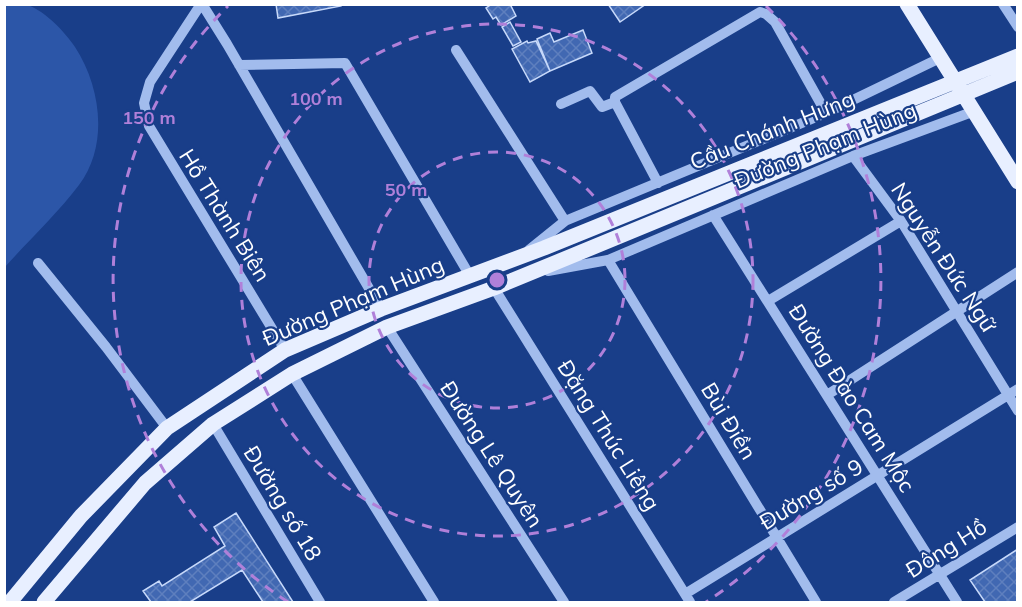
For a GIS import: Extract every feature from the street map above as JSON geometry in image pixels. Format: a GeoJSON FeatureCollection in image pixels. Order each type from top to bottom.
{"type":"FeatureCollection","features":[{"type":"Feature","properties":{"kind":"main road"},"geometry":{"type":"LineString","coordinates":[[907,4],[1017,182]]}},
{"type":"Feature","properties":{"kind":"main road","name":"Cầu Chánh Hưng"},"geometry":{"type":"LineString","coordinates":[[544,248],[1017,56]]}},
{"type":"Feature","properties":{"kind":"main road","name":"Cầu Chánh Hưng"},"geometry":{"type":"LineString","coordinates":[[551,264],[1017,72]]}},
{"type":"Feature","properties":{"kind":"main road","name":"Đường Phạm Hùng"},"geometry":{"type":"LineString","coordinates":[[10,603],[81,516],[167,428],[285,350],[381,309],[544,248]]}},
{"type":"Feature","properties":{"kind":"main road","name":"Đường Phạm Hùng"},"geometry":{"type":"LineString","coordinates":[[49,600],[145,483],[213,424],[292,375],[387,327],[494,288],[551,264]]}},
{"type":"Feature","properties":{"kind":"street"},"geometry":{"type":"LineString","coordinates":[[201,4],[381,309]]}},
{"type":"Feature","properties":{"kind":"street","name":"Hồ Thành Biên"},"geometry":{"type":"LineString","coordinates":[[201,4],[150,82],[144,103],[148,126],[285,350]]}},
{"type":"Feature","properties":{"kind":"street"},"geometry":{"type":"LineString","coordinates":[[1005,5],[1017,27]]}},
{"type":"Feature","properties":{"kind":"street"},"geometry":{"type":"LineString","coordinates":[[658,183],[615,102],[615,97],[755,14],[760,12],[766,14],[775,22],[826,113]]}},
{"type":"Feature","properties":{"kind":"street"},"geometry":{"type":"LineString","coordinates":[[456,50],[565,221]]}},
{"type":"Feature","properties":{"kind":"street","name":"Đường Phạm Hùng"},"geometry":{"type":"LineString","coordinates":[[519,257],[565,221],[826,113],[940,58]]}},
{"type":"Feature","properties":{"kind":"street"},"geometry":{"type":"LineString","coordinates":[[239,65],[345,63],[470,276]]}},
{"type":"Feature","properties":{"kind":"street"},"geometry":{"type":"LineString","coordinates":[[561,104],[590,91],[602,107],[615,102]]}},
{"type":"Feature","properties":{"kind":"street","name":"Đường Phạm Hùng"},"geometry":{"type":"LineString","coordinates":[[524,276],[608,260],[854,156],[972,112]]}},
{"type":"Feature","properties":{"kind":"street","name":"Nguyễn Đức Ngữ"},"geometry":{"type":"LineString","coordinates":[[854,156],[901,221],[1017,411]]}},
{"type":"Feature","properties":{"kind":"street","name":"Đường Đào Cam Mộc"},"geometry":{"type":"LineString","coordinates":[[713,214],[957,603]]}},
{"type":"Feature","properties":{"kind":"street"},"geometry":{"type":"LineString","coordinates":[[768,301],[901,221]]}},
{"type":"Feature","properties":{"kind":"street","name":"Bùi Điền"},"geometry":{"type":"LineString","coordinates":[[608,260],[816,603]]}},
{"type":"Feature","properties":{"kind":"street"},"geometry":{"type":"LineString","coordinates":[[38,263],[106,347],[167,428]]}},
{"type":"Feature","properties":{"kind":"street"},"geometry":{"type":"LineString","coordinates":[[827,395],[1017,272]]}},
{"type":"Feature","properties":{"kind":"street","name":"Đặng Thúc Liêng"},"geometry":{"type":"LineString","coordinates":[[494,288],[688,598]]}},
{"type":"Feature","properties":{"kind":"street","name":"Đường Lê Quyên"},"geometry":{"type":"LineString","coordinates":[[387,327],[564,603]]}},
{"type":"Feature","properties":{"kind":"street"},"geometry":{"type":"LineString","coordinates":[[292,375],[434,603]]}},
{"type":"Feature","properties":{"kind":"street","name":"Đường số 9"},"geometry":{"type":"LineString","coordinates":[[688,598],[777,538],[1017,389]]}},
{"type":"Feature","properties":{"kind":"street","name":"Đường số 18"},"geometry":{"type":"LineString","coordinates":[[213,424],[320,603]]}},
{"type":"Feature","properties":{"kind":"street","name":"Đông Hồ"},"geometry":{"type":"LineString","coordinates":[[894,603],[1017,527]]}},
{"type":"Feature","properties":{"kind":"shaded area"},"geometry":{"type":"Polygon","coordinates":[[[5,4],[23,4],[38,10],[65,34],[75,47],[91,80],[96,98],[98,134],[89,169],[79,185],[5,267],[5,4]]]}},
{"type":"Feature","properties":{"kind":"building"},"geometry":{"type":"Polygon","coordinates":[[[276,4],[341,4],[341,6],[278,18],[276,4]]]}},
{"type":"Feature","properties":{"kind":"building"},"geometry":{"type":"Polygon","coordinates":[[[492,4],[510,4],[516,16],[501,25],[496,17],[493,19],[486,8],[492,4]]]}},
{"type":"Feature","properties":{"kind":"building"},"geometry":{"type":"Polygon","coordinates":[[[608,4],[646,4],[620,22],[608,4]]]}},
{"type":"Feature","properties":{"kind":"building"},"geometry":{"type":"Polygon","coordinates":[[[510,22],[521,42],[513,46],[502,27],[510,22]]]}},
{"type":"Feature","properties":{"kind":"building"},"geometry":{"type":"Polygon","coordinates":[[[583,30],[592,53],[550,71],[537,39],[550,33],[554,42],[583,30]]]}},
{"type":"Feature","properties":{"kind":"building"},"geometry":{"type":"Polygon","coordinates":[[[527,41],[528,43],[536,41],[550,71],[530,82],[512,49],[527,41]]]}},
{"type":"Feature","properties":{"kind":"building"},"geometry":{"type":"Polygon","coordinates":[[[236,513],[293,602],[263,602],[242,570],[190,602],[151,602],[143,591],[159,581],[162,586],[225,546],[214,527],[236,513]]]}},
{"type":"Feature","properties":{"kind":"building"},"geometry":{"type":"Polygon","coordinates":[[[1018,549],[1018,602],[985,602],[970,580],[1018,549]]]}}]}
